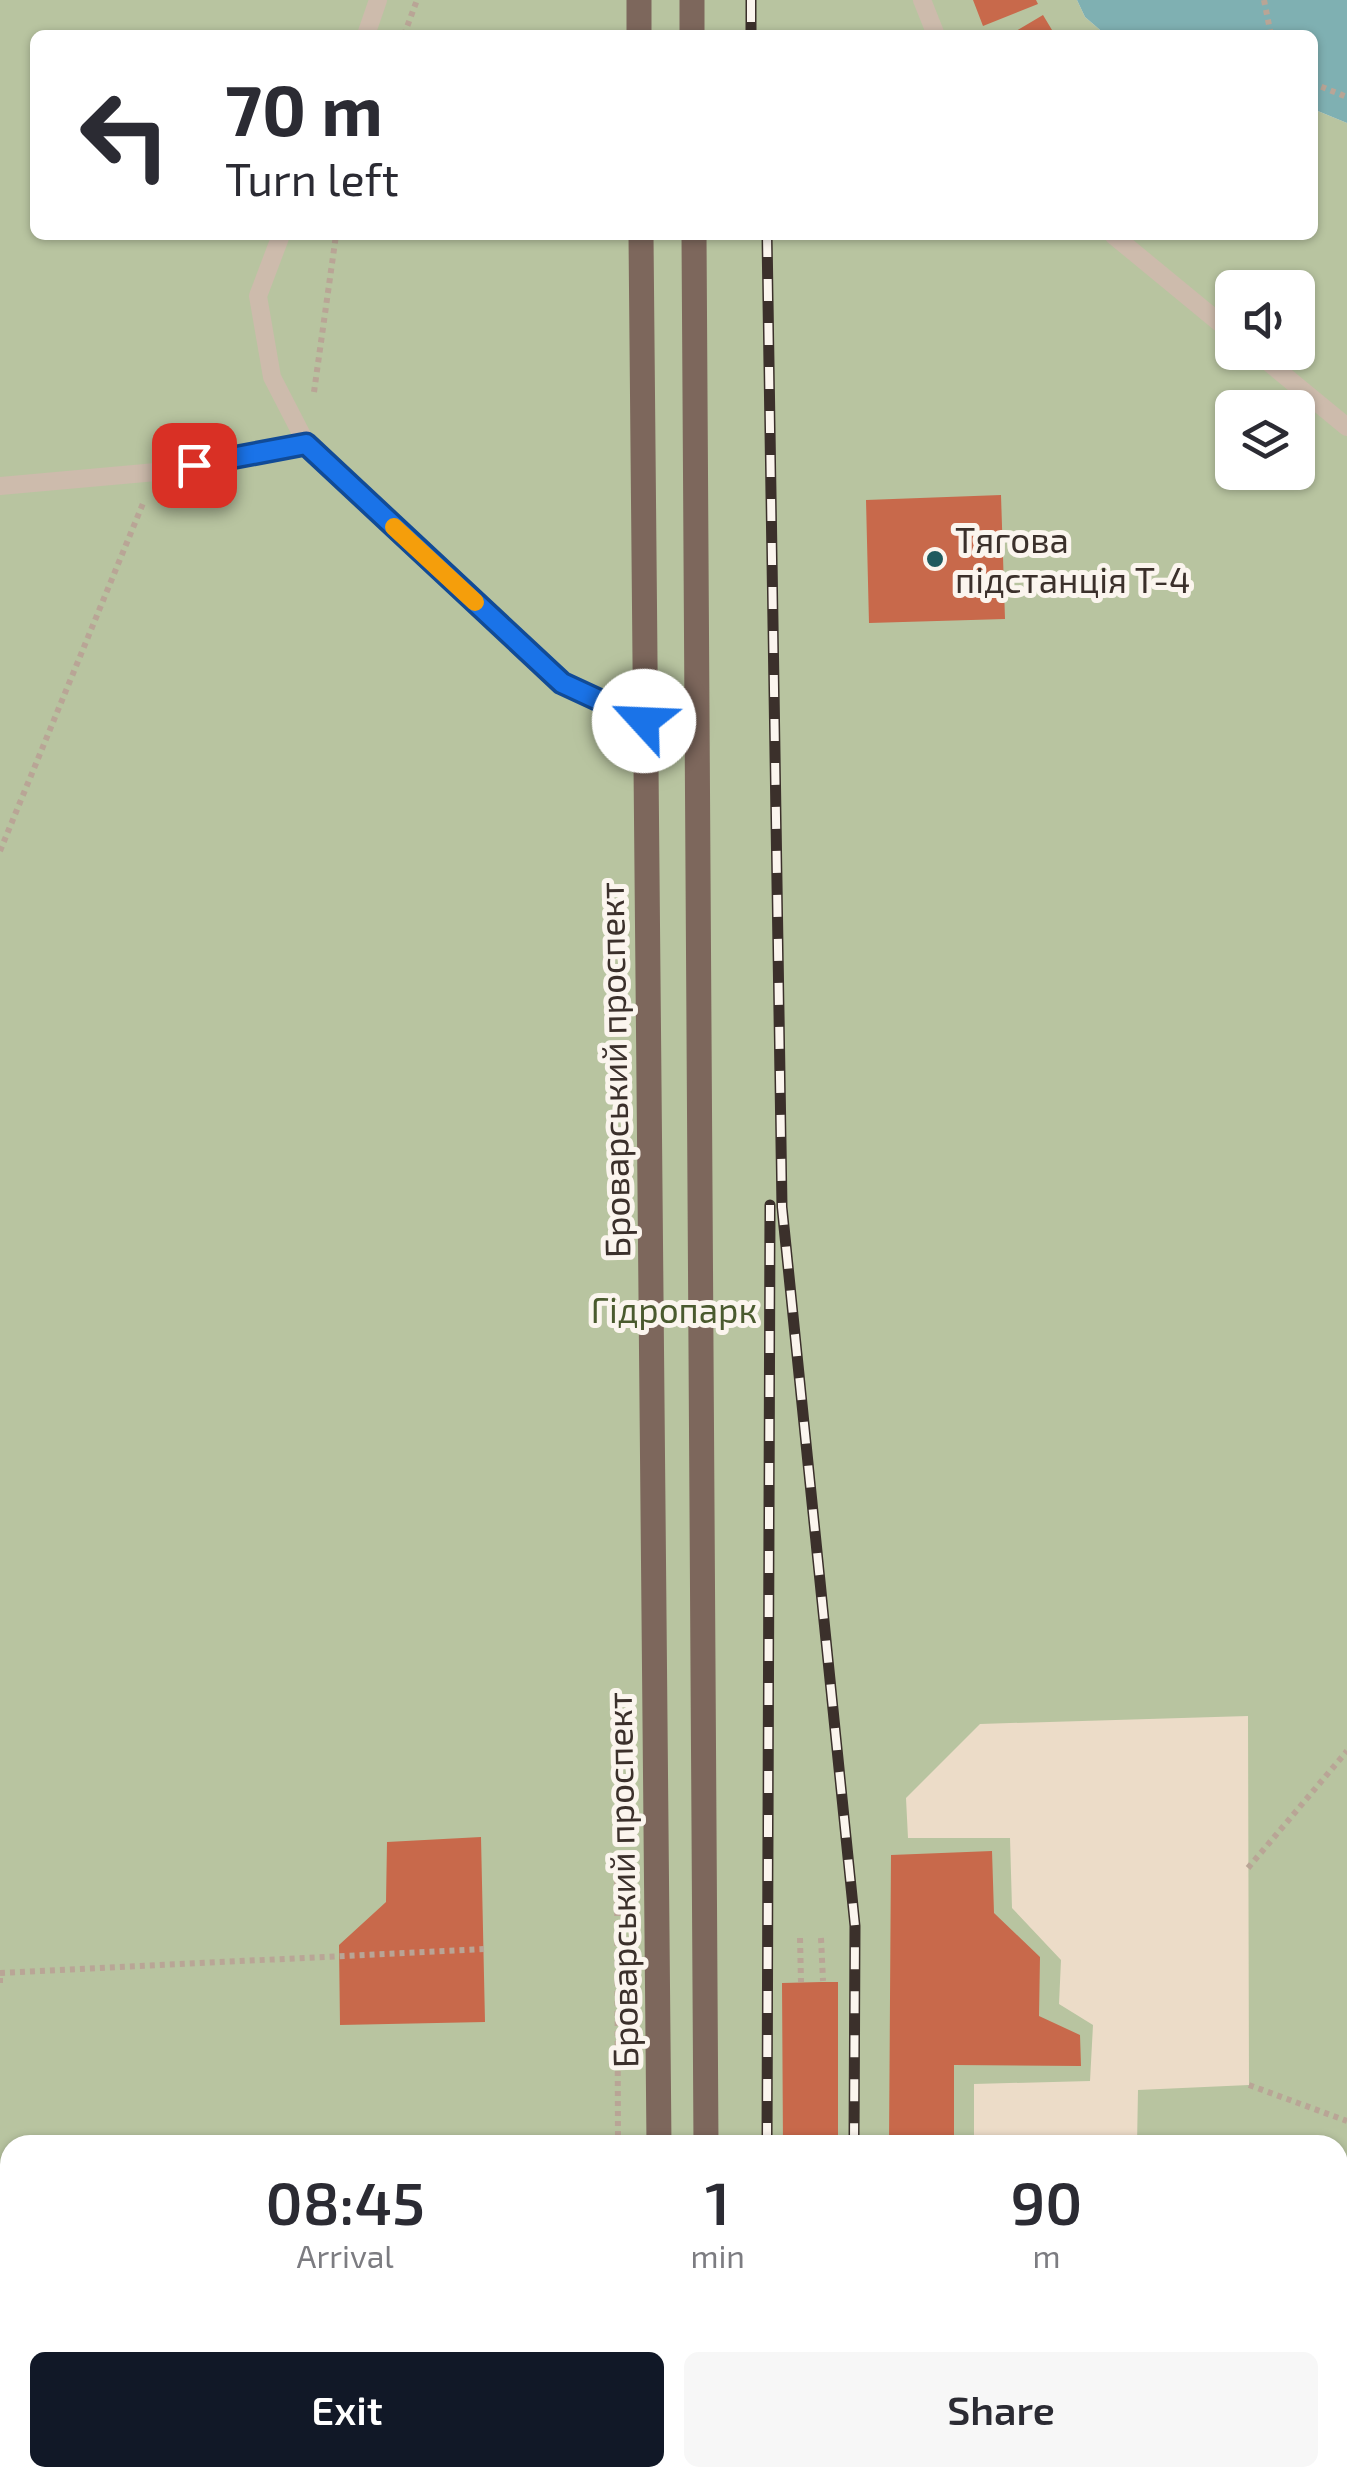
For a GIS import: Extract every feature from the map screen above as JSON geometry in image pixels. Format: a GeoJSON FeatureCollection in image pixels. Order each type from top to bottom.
{"type":"FeatureCollection","features":[{"type":"Feature","properties":{"kind":"main road"},"geometry":{"type":"LineString","coordinates":[[639,0],[639,30]]}},
{"type":"Feature","properties":{"kind":"main road"},"geometry":{"type":"LineString","coordinates":[[692,0],[692,30]]}},
{"type":"Feature","properties":{"kind":"main road","name":"Броварський проспект"},"geometry":{"type":"LineString","coordinates":[[641,240],[659,2135]]}},
{"type":"Feature","properties":{"kind":"main road"},"geometry":{"type":"LineString","coordinates":[[694,240],[706,2135]]}},
{"type":"Feature","properties":{"kind":"lane"},"geometry":{"type":"LineString","coordinates":[[368,30],[378,0]]}},
{"type":"Feature","properties":{"kind":"lane"},"geometry":{"type":"LineString","coordinates":[[922,0],[934,30]]}},
{"type":"Feature","properties":{"kind":"lane"},"geometry":{"type":"LineString","coordinates":[[279,240],[258,296],[272,377],[306,444],[562,683],[644,721]]}},
{"type":"Feature","properties":{"kind":"lane"},"geometry":{"type":"LineString","coordinates":[[1119,240],[1215,319]]}},
{"type":"Feature","properties":{"kind":"lane"},"geometry":{"type":"LineString","coordinates":[[1278,370],[1347,428]]}},
{"type":"Feature","properties":{"kind":"lane"},"geometry":{"type":"LineString","coordinates":[[0,486],[156,472],[306,444]]}},
{"type":"Feature","properties":{"kind":"path"},"geometry":{"type":"LineString","coordinates":[[406,30],[417,0]]}},
{"type":"Feature","properties":{"kind":"path"},"geometry":{"type":"LineString","coordinates":[[1264,0],[1270,30]]}},
{"type":"Feature","properties":{"kind":"path"},"geometry":{"type":"LineString","coordinates":[[1318,85],[1347,97]]}},
{"type":"Feature","properties":{"kind":"path"},"geometry":{"type":"LineString","coordinates":[[306,444],[335,240]]}},
{"type":"Feature","properties":{"kind":"path"},"geometry":{"type":"LineString","coordinates":[[0,851],[42,741],[156,472]]}},
{"type":"Feature","properties":{"kind":"path"},"geometry":{"type":"LineString","coordinates":[[1248,1868],[1347,1752]]}},
{"type":"Feature","properties":{"kind":"path"},"geometry":{"type":"LineString","coordinates":[[800,1938],[801,1982]]}},
{"type":"Feature","properties":{"kind":"path"},"geometry":{"type":"LineString","coordinates":[[822,1938],[823,1982]]}},
{"type":"Feature","properties":{"kind":"path"},"geometry":{"type":"LineString","coordinates":[[0,1982],[0,1972],[484,1949]]}},
{"type":"Feature","properties":{"kind":"path"},"geometry":{"type":"LineString","coordinates":[[1248,2085],[1347,2121]]}},
{"type":"Feature","properties":{"kind":"green space","name":"Гідропарк"},"geometry":{"type":"Polygon","coordinates":[[[0,0],[1077,0],[1085,17],[1100,30],[30,30],[30,240],[1318,240],[1318,111],[1347,123],[1347,2135],[0,2135],[0,0]]]}},
{"type":"Feature","properties":{"kind":"shaded area"},"geometry":{"type":"Polygon","coordinates":[[[1248,1716],[1249,2085],[1138,2090],[1137,2135],[974,2135],[974,2084],[1090,2081],[1093,2025],[1059,2004],[1061,1960],[1012,1908],[1010,1838],[908,1838],[906,1798],[980,1724],[1248,1716]]]}},
{"type":"Feature","properties":{"kind":"water"},"geometry":{"type":"Polygon","coordinates":[[[1077,0],[1347,0],[1347,123],[1318,111],[1318,30],[1100,30],[1085,17],[1077,0]]]}},
{"type":"Feature","properties":{"kind":"building"},"geometry":{"type":"Polygon","coordinates":[[[973,0],[1036,0],[1038,4],[983,26],[973,0]]]}},
{"type":"Feature","properties":{"kind":"building"},"geometry":{"type":"Polygon","coordinates":[[[1043,15],[1052,30],[1018,30],[1043,15]]]}},
{"type":"Feature","properties":{"kind":"building","name":"Тягова підстанція Т-4"},"geometry":{"type":"Polygon","coordinates":[[[1001,495],[1005,619],[869,623],[866,500],[1001,495]]]}},
{"type":"Feature","properties":{"kind":"building"},"geometry":{"type":"Polygon","coordinates":[[[481,1837],[485,2022],[340,2025],[339,1945],[386,1902],[387,1842],[481,1837]]]}},
{"type":"Feature","properties":{"kind":"building"},"geometry":{"type":"Polygon","coordinates":[[[992,1851],[994,1913],[1040,1957],[1039,2016],[1080,2035],[1081,2066],[954,2065],[954,2135],[889,2135],[891,1855],[992,1851]]]}},
{"type":"Feature","properties":{"kind":"building"},"geometry":{"type":"Polygon","coordinates":[[[838,1982],[838,2135],[783,2135],[782,1983],[838,1982]]]}},
{"type":"Feature","properties":{"kind":"railway"},"geometry":{"type":"LineString","coordinates":[[751,0],[751,30]]}},
{"type":"Feature","properties":{"kind":"railway"},"geometry":{"type":"LineString","coordinates":[[767,240],[782,1207],[855,1926],[854,2135]]}},
{"type":"Feature","properties":{"kind":"railway"},"geometry":{"type":"LineString","coordinates":[[767,2135],[770,1205]]}},
{"type":"Feature","properties":{"kind":"slow traffic"},"geometry":{"type":"LineString","coordinates":[[394,527],[475,602]]}},
{"type":"Feature","properties":{"kind":"place","name":"Тягова підстанція Т-4"},"geometry":{"type":"Point","coordinates":[935,559]}},
{"type":"Feature","properties":{"kind":"route"},"geometry":{"type":"LineString","coordinates":[[194,465],[306,444],[562,683],[644,721]]}}]}
